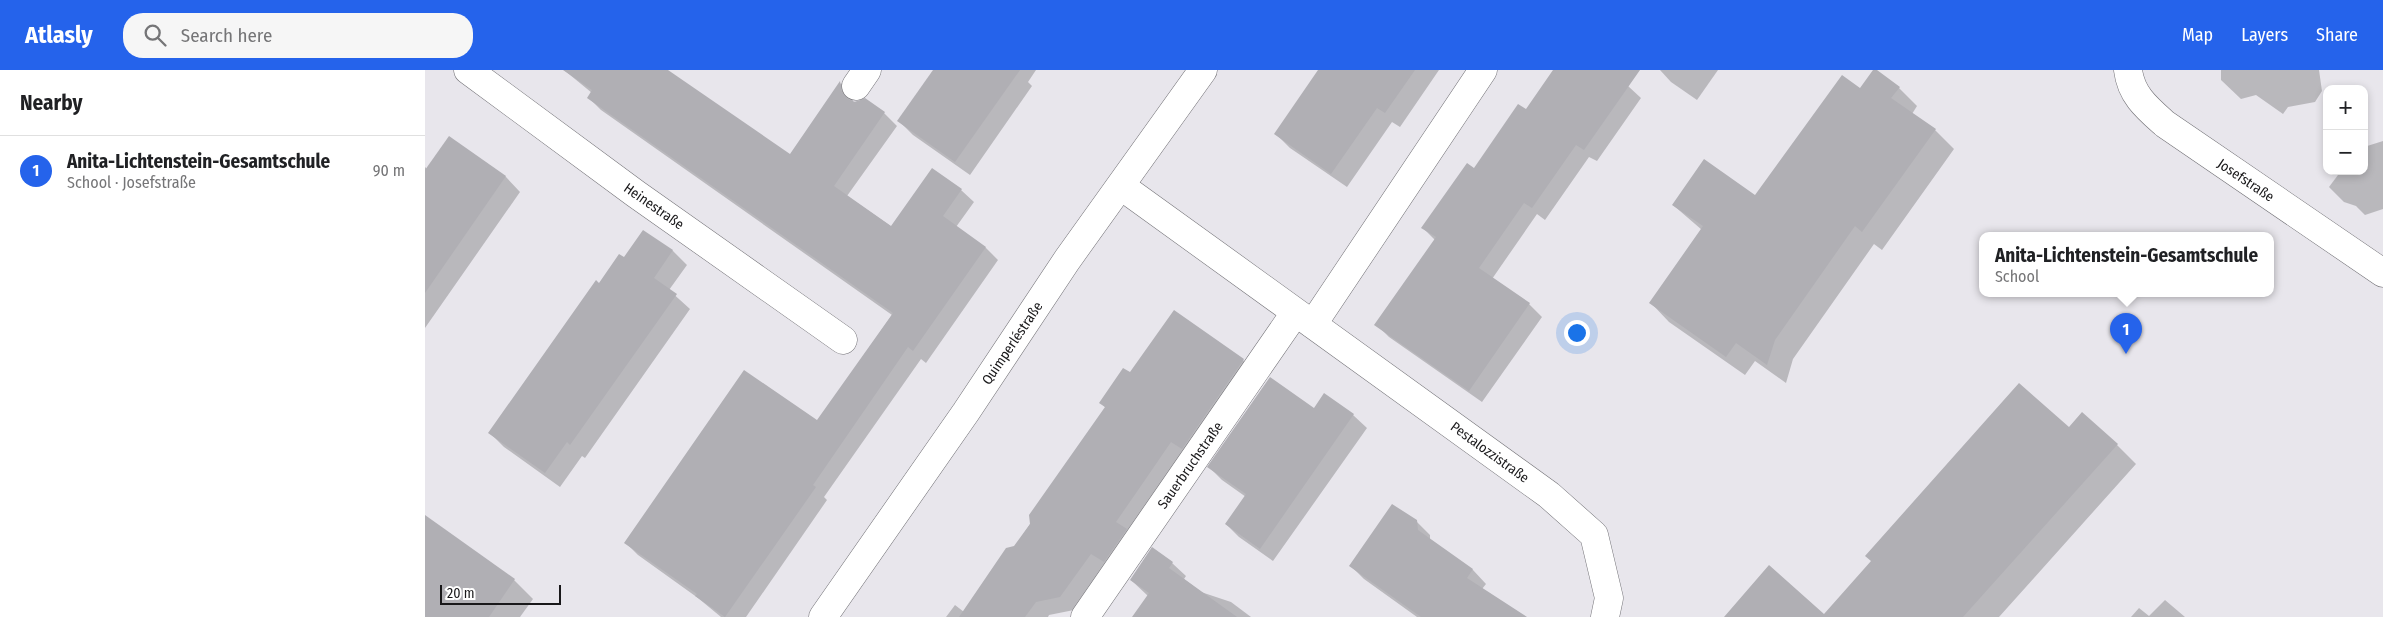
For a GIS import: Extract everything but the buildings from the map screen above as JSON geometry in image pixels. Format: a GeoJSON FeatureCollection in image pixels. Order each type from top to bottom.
{"type":"FeatureCollection","features":[{"type":"Feature","properties":{"kind":"street","name":"Heinestraße"},"geometry":{"type":"LineString","coordinates":[[468,70],[636,194],[843,340]]}},
{"type":"Feature","properties":{"kind":"street","name":"Quimperléstraße"},"geometry":{"type":"LineString","coordinates":[[823,617],[966,412],[1067,260],[1203,70]]}},
{"type":"Feature","properties":{"kind":"street"},"geometry":{"type":"LineString","coordinates":[[1304,318],[1483,70]]}},
{"type":"Feature","properties":{"kind":"street","name":"Josefstraße"},"geometry":{"type":"LineString","coordinates":[[2128,70],[2131,86],[2141,103],[2165,124],[2383,273]]}},
{"type":"Feature","properties":{"kind":"street","name":"Pestalozzistraße"},"geometry":{"type":"LineString","coordinates":[[1121,186],[1549,495],[1594,535],[1609,598],[1605,617]]}},
{"type":"Feature","properties":{"kind":"street","name":"Sauerbruchstraße"},"geometry":{"type":"LineString","coordinates":[[1085,617],[1304,318]]}},
{"type":"Feature","properties":{"kind":"place","name":"Anita-Lichtenstein-Gesamtschule"},"geometry":{"type":"Point","coordinates":[2126,354]}}]}
